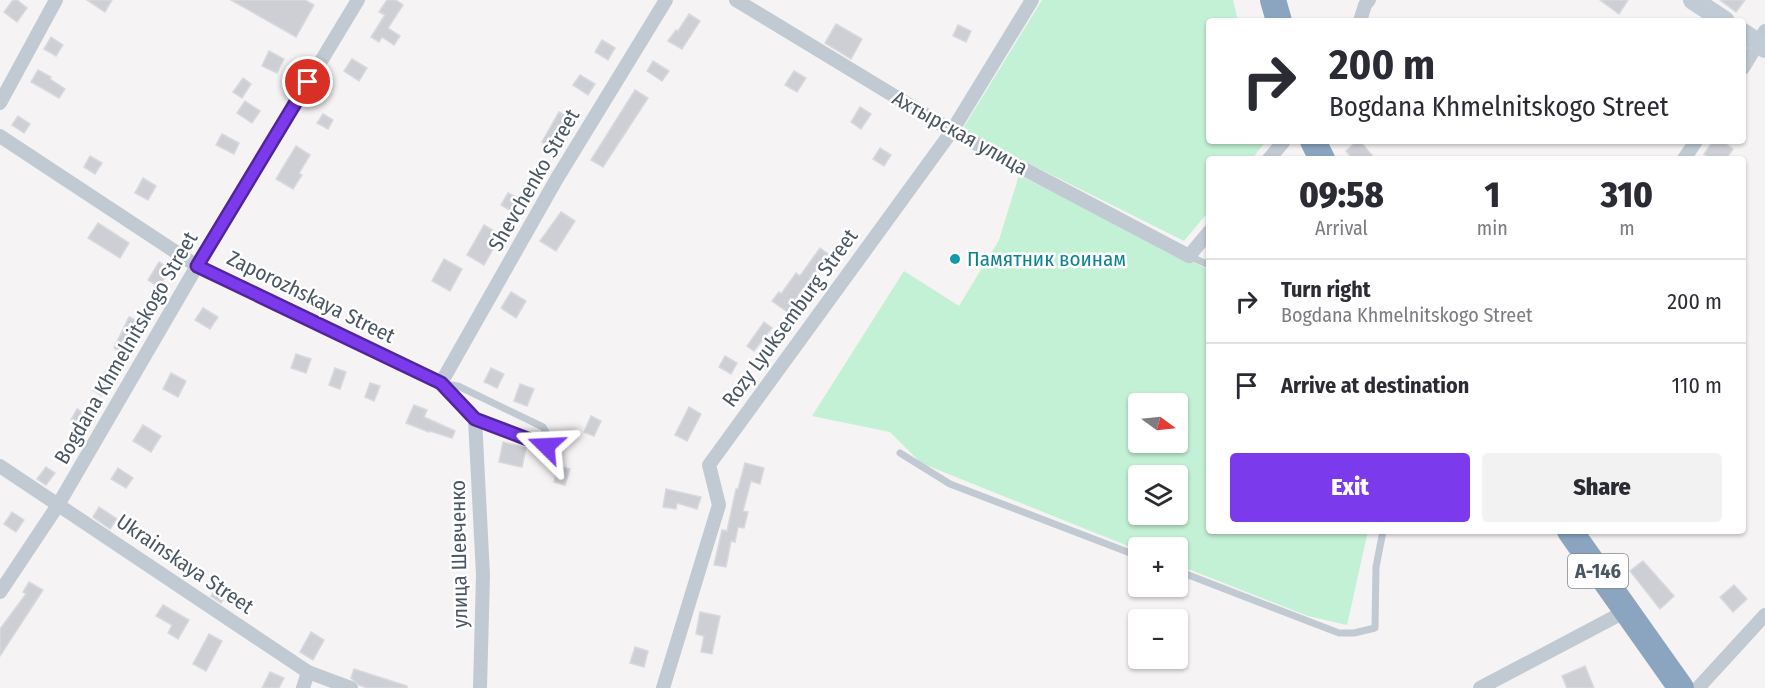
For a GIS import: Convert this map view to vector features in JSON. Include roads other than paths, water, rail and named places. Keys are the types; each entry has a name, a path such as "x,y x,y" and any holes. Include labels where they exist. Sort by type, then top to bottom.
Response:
{"highway":[{"path":"1273,0 1278,18"},
{"name":"А-146","path":"1572,534 1681,688"}],"street":[{"path":"0,104 56,0"},
{"name":"Bogdana Khmelnitskogo Street","path":"0,592 58,505 197,266 358,0"},
{"name":"Shevchenko Street","path":"441,383 556,180 666,0"},
{"name":"Ахтырская улица","path":"736,0 952,131 1189,256"},
{"name":"Rozy Lyuksemburg Street","path":"663,688 719,505 709,465 952,131 1032,0"},
{"path":"1361,18 1369,0"},
{"path":"1693,0 1720,18"},
{"path":"1746,62 1758,39"},
{"name":"Zaporozhskaya Street","path":"0,136 197,266 441,383 475,419 546,446"},
{"path":"1272,156 1282,144"},
{"path":"1189,256 1206,236"},
{"name":"улица Шевченко","path":"475,419 483,575 480,688"},
{"name":"Ukrainskaya Street","path":"0,466 308,672 351,688"},
{"path":"1480,688 1626,611"},
{"path":"1698,688 1765,615"},
{"path":"303,688 308,672"}],"lane":[{"path":"1189,256 1206,264"},
{"path":"441,383 458,386 543,427 549,437 546,446"},
{"path":"900,453 950,484 1128,552"},
{"path":"1188,575 1339,633 1354,633 1375,628 1376,567 1382,534"}],"place":[{"name":"Памятник воинам","path":"955,259"}]}
